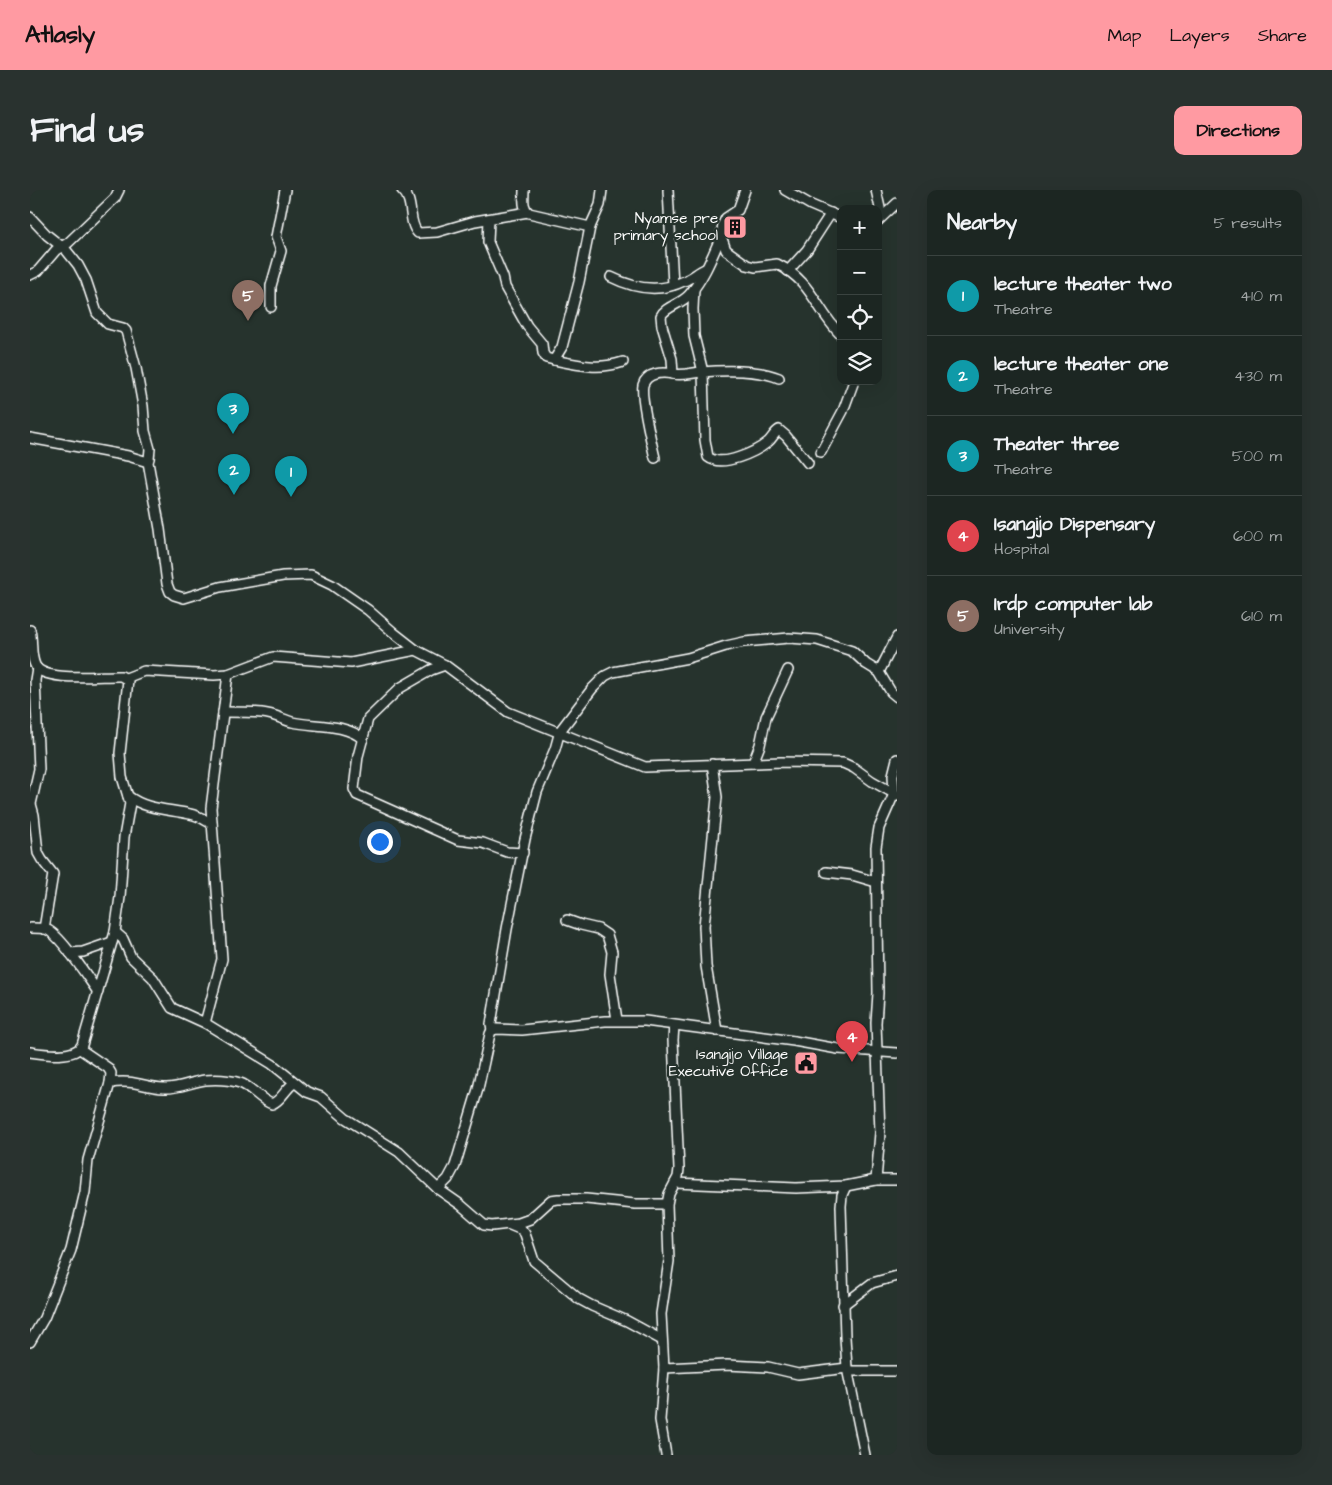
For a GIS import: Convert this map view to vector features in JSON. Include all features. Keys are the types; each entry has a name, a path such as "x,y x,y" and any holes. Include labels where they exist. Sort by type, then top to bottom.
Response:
{"street":[{"path":"30,275 38,271 48,257 68,243 115,198 119,190"},
{"path":"271,307 271,286 281,257 281,251 276,241 276,232 285,190"},
{"path":"402,190 408,196 414,229 418,233 437,232 475,221 528,212 590,227"},
{"path":"524,190 523,204 528,212"},
{"path":"554,360 562,346 579,282 590,227 600,205 602,190"},
{"path":"668,190 673,285"},
{"path":"673,374 672,359 662,326 661,316 666,310 684,301 708,268 722,236 724,220 738,210 745,190"},
{"path":"785,190 811,205 837,216"},
{"path":"876,190 879,205"},
{"path":"882,217 897,203"},
{"path":"788,271 807,250 831,213"},
{"path":"30,217 72,257 83,273 96,313 111,326 123,328 129,339 150,449 149,459 146,461"},
{"path":"489,219 488,242 503,277 505,287 527,326 542,344 543,353 546,358 583,366 609,367 623,362"},
{"path":"722,236 726,250 747,265 755,267 777,264 788,271 805,285 837,329"},
{"path":"611,276 650,289 660,289 683,282 708,268"},
{"path":"694,289 692,309 694,336 703,372 705,440 708,457 716,461 738,458 769,441 779,430 808,463"},
{"path":"655,458 645,405 644,384 647,378 663,372 682,375 703,372 760,372 779,378"},
{"path":"821,452 843,411 853,385"},
{"path":"30,438 146,461 149,464 167,584 174,596 189,597 205,590 220,587 283,576 311,575 332,586 368,610 392,632 416,650 445,665 508,712 645,767 753,762 843,763 896,795"},
{"path":"30,630 31,652 34,663 42,672 57,676 121,676 126,678 129,683 123,717 120,753 122,777 128,796 129,810 124,837 120,897 115,932 80,1049"},
{"path":"879,672 897,637"},
{"path":"438,1189 448,1179 455,1166 478,1089 488,1038 492,1030 491,1024 506,929 537,792 560,732 592,689 605,676 613,672 688,658 744,642 789,638 817,640 852,651 866,664 879,672 891,692 897,696"},
{"path":"126,678 144,671 228,674 274,657 351,663 416,650"},
{"path":"445,665 431,670 400,688 368,719 358,756 354,789 357,795 458,840 483,843 507,852 522,853"},
{"path":"37,668 35,680 39,769 31,800 38,853 53,874 44,928"},
{"path":"753,762 760,745 766,717 788,670"},
{"path":"205,1023 222,959 212,808 228,674"},
{"path":"223,712 263,713 292,722 327,726 349,732 363,739"},
{"path":"876,1180 880,1133 876,1023 878,992 876,836 888,805 896,795 893,775 897,759"},
{"path":"712,764 716,797 704,926 706,966 716,1031"},
{"path":"128,796 140,804 191,814 212,824"},
{"path":"826,872 852,875 876,882"},
{"path":"567,920 598,928 607,935 612,952 610,974 617,1020"},
{"path":"30,928 44,928 50,931 70,953 98,992"},
{"path":"115,932 123,939 131,957 153,978 172,1008 205,1023 272,1064 306,1092 320,1097 345,1118 399,1152 438,1189 461,1205 484,1225 510,1225 530,1219 551,1200 558,1199 666,1204"},
{"path":"70,953 83,952 112,942"},
{"path":"492,1030 546,1028 617,1020 645,1021 794,1041 838,1049 897,1053"},
{"path":"666,1455 660,1420 664,1368 661,1314 669,1262 666,1204 678,1177 679,1169 674,1026"},
{"path":"30,1052 51,1056 80,1049 108,1068 111,1073 110,1083 88,1160 85,1192 71,1250 44,1318 30,1342"},
{"path":"110,1083 131,1081 164,1088 192,1085 205,1080 230,1081 247,1086 272,1104 278,1101 294,1083"},
{"path":"675,1184 842,1189 876,1180 897,1180"},
{"path":"842,1189 844,1305 848,1369 865,1455"},
{"path":"510,1225 522,1230 525,1234 532,1259 579,1300 627,1321 662,1340"},
{"path":"844,1305 872,1283 897,1276"},
{"path":"664,1368 727,1365 752,1366 768,1367 798,1374 848,1369 897,1371"}],"place":[{"name":"Nyamse pre primary school","path":"735,227"},
{"name":"Irdp computer lab","path":"248,321"},
{"name":"Theater three","path":"233,434"},
{"name":"lecture theater one","path":"234,495"},
{"name":"lecture theater two","path":"291,497"},
{"name":"Isangijo Dispensary","path":"852,1062"},
{"name":"Isangijo Village Executive Office","path":"806,1063"}]}
